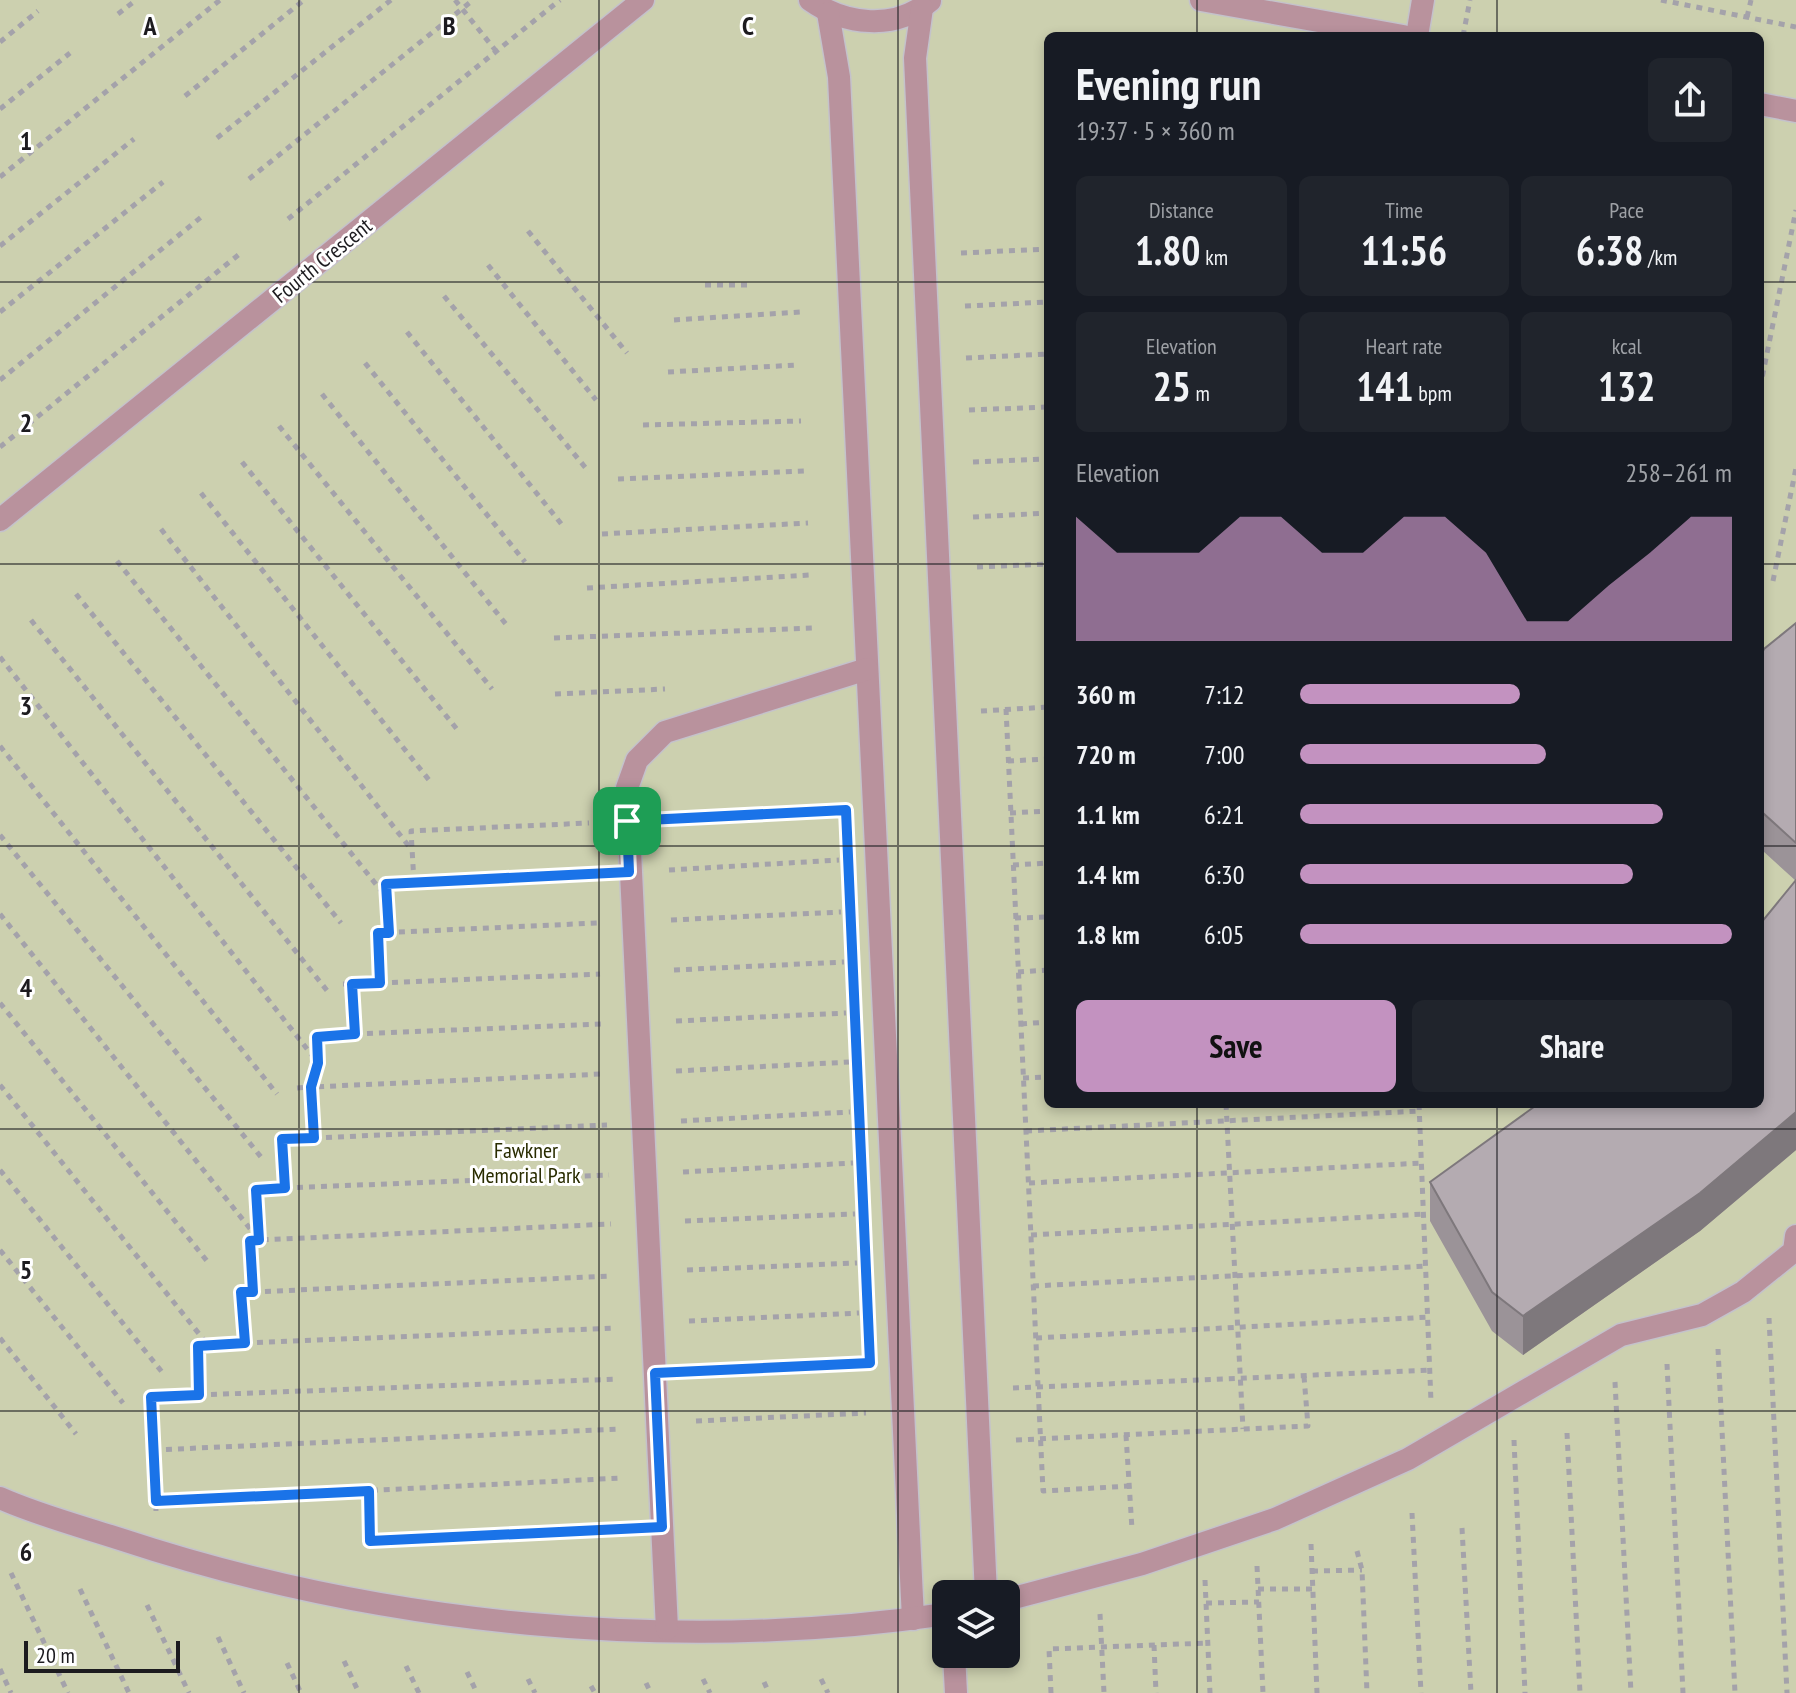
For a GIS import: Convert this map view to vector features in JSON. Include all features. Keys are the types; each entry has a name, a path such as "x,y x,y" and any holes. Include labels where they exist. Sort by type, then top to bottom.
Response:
{"lane":[{"name":"Fourth Crescent","path":"0,520 643,0"},
{"path":"1201,0 1381,32"},
{"path":"1418,32 1423,0"},
{"path":"819,7 859,22 892,20 926,4"},
{"path":"926,4 915,58 985,1580"},
{"path":"819,7 839,77 913,1619"},
{"path":"1764,105 1796,111"},
{"path":"667,1629 627,788 637,760 665,732 867,669"},
{"path":"1020,1596 1134,1566 1255,1526 1309,1503 1429,1446 1613,1340 1664,1323 1702,1315 1743,1292 1795,1247"},
{"path":"0,1498 158,1552 342,1597 545,1624 667,1629 819,1626 932,1616"},
{"path":"955,1668 956,1693"}],"path":[{"path":"118,14 136,0"},
{"path":"0,177 220,0"},
{"path":"185,96 304,0"},
{"path":"217,138 391,0"},
{"path":"455,0 496,51"},
{"path":"249,179 473,0"},
{"path":"288,219 560,0"},
{"path":"1464,32 1470,0"},
{"path":"1661,0 1796,27"},
{"path":"1747,17 1751,0"},
{"path":"0,42 38,11"},
{"path":"0,109 70,53"},
{"path":"0,246 134,139"},
{"path":"0,312 163,182"},
{"path":"1764,368 1796,210"},
{"path":"0,380 205,214"},
{"path":"528,231 627,353"},
{"path":"924,255 1044,249"},
{"path":"0,447 242,252"},
{"path":"488,265 596,400"},
{"path":"705,285 750,285"},
{"path":"444,296 589,472"},
{"path":"927,307 1044,302"},
{"path":"674,320 800,312"},
{"path":"407,332 563,526"},
{"path":"929,360 1044,354"},
{"path":"365,363 525,562"},
{"path":"668,372 798,365"},
{"path":"322,394 509,628"},
{"path":"932,412 1044,407"},
{"path":"643,425 801,421"},
{"path":"279,426 492,689"},
{"path":"934,464 1044,459"},
{"path":"242,462 460,733"},
{"path":"1773,581 1796,468"},
{"path":"618,479 804,471"},
{"path":"201,493 429,780"},
{"path":"936,518 1044,513"},
{"path":"602,534 808,523"},
{"path":"161,529 413,852"},
{"path":"117,561 387,899"},
{"path":"938,569 1044,564"},
{"path":"587,588 810,575"},
{"path":"76,594 341,923"},
{"path":"31,620 329,993"},
{"path":"554,638 813,628"},
{"path":"0,657 318,1063"},
{"path":"946,713 1044,707"},
{"path":"1006,709 1043,1491 1130,1486"},
{"path":"0,746 277,1094"},
{"path":"1008,761 1044,759"},
{"path":"414,882 411,831 846,810"},
{"path":"1010,813 1044,811"},
{"path":"0,835 261,1157"},
{"path":"389,933 386,884 848,860"},
{"path":"1013,865 1044,863"},
{"path":"343,984 380,983 378,933 851,911"},
{"path":"0,914 259,1240"},
{"path":"1015,918 1044,917"},
{"path":"1018,972 1044,970"},
{"path":"352,984 355,1034"},
{"path":"0,1003 207,1261"},
{"path":"314,1138 311,1087 318,1063 317,1037 855,1013"},
{"path":"1021,1024 1044,1022"},
{"path":"297,1088 857,1061"},
{"path":"1023,1078 1044,1077"},
{"path":"0,1085 209,1345"},
{"path":"1226,1108 1243,1429"},
{"path":"1026,1131 1405,1108"},
{"path":"1420,1108 1432,1370 1429,1446"},
{"path":"285,1188 282,1139 859,1112"},
{"path":"259,1240 256,1190 862,1163"},
{"path":"1029,1183 1423,1163"},
{"path":"0,1170 162,1372"},
{"path":"253,1292 250,1241 864,1213"},
{"path":"1031,1235 1425,1214"},
{"path":"0,1250 123,1403"},
{"path":"245,1343 241,1292 866,1263"},
{"path":"1033,1286 1428,1266"},
{"path":"1769,1312 1787,1693"},
{"path":"199,1395 198,1346 868,1313"},
{"path":"1036,1338 1430,1317"},
{"path":"1664,1323 1683,1693"},
{"path":"0,1338 76,1434"},
{"path":"1613,1340 1631,1693"},
{"path":"1718,1348 1735,1693"},
{"path":"870,1351 871,1376"},
{"path":"158,1552 151,1397 870,1363"},
{"path":"977,1390 1432,1370"},
{"path":"979,1441 1308,1426 1304,1376"},
{"path":"1512,1399 1525,1693"},
{"path":"154,1450 873,1413"},
{"path":"1567,1433 1580,1693"},
{"path":"1126,1435 1134,1566"},
{"path":"156,1501 660,1476"},
{"path":"369,1491 370,1541 662,1527"},
{"path":"1309,1503 1317,1693"},
{"path":"1412,1513 1421,1693"},
{"path":"1255,1526 1263,1693"},
{"path":"1462,1528 1471,1693"},
{"path":"1203,1543 1210,1693"},
{"path":"1357,1551 1362,1570 1367,1693"},
{"path":"1312,1571 1362,1570"},
{"path":"11,1573 68,1693"},
{"path":"80,1589 129,1693"},
{"path":"1258,1589 1312,1589"},
{"path":"1206,1603 1259,1602"},
{"path":"147,1605 189,1693"},
{"path":"1100,1610 1104,1693"},
{"path":"218,1637 244,1693"},
{"path":"1051,1693 1049,1649 1208,1643"},
{"path":"1154,1645 1156,1693"},
{"path":"344,1661 359,1693"},
{"path":"287,1663 301,1693"},
{"path":"406,1666 419,1693"},
{"path":"0,1669 11,1693"},
{"path":"467,1672 477,1693"},
{"path":"528,1679 535,1693"},
{"path":"703,1679 710,1693"},
{"path":"821,1679 828,1693"},
{"path":"764,1682 769,1693"},
{"path":"646,1683 651,1693"},
{"path":"591,1686 595,1693"}],"green space":[{"name":"Fawkner Memorial Park","path":"0,0 1796,0 1796,1693 0,1693"}],"building":[{"path":"1796,623 1796,843 1764,814 1764,649"},
{"path":"1796,880 1796,1112 1700,1193 1523,1316 1492,1292 1430,1182 1532,1108 1764,1108 1764,919"}],"route":[{"path":"846,810 870,1363 655,1373 662,1527 370,1541 369,1491 156,1501 151,1397 199,1395 198,1346 245,1343 241,1292 253,1292 250,1241 259,1240 256,1190 285,1188 282,1139 314,1138 311,1087 318,1063 317,1037 355,1034 352,984 380,983 378,933 389,933 386,884 629,872 627,821 846,810"}]}
